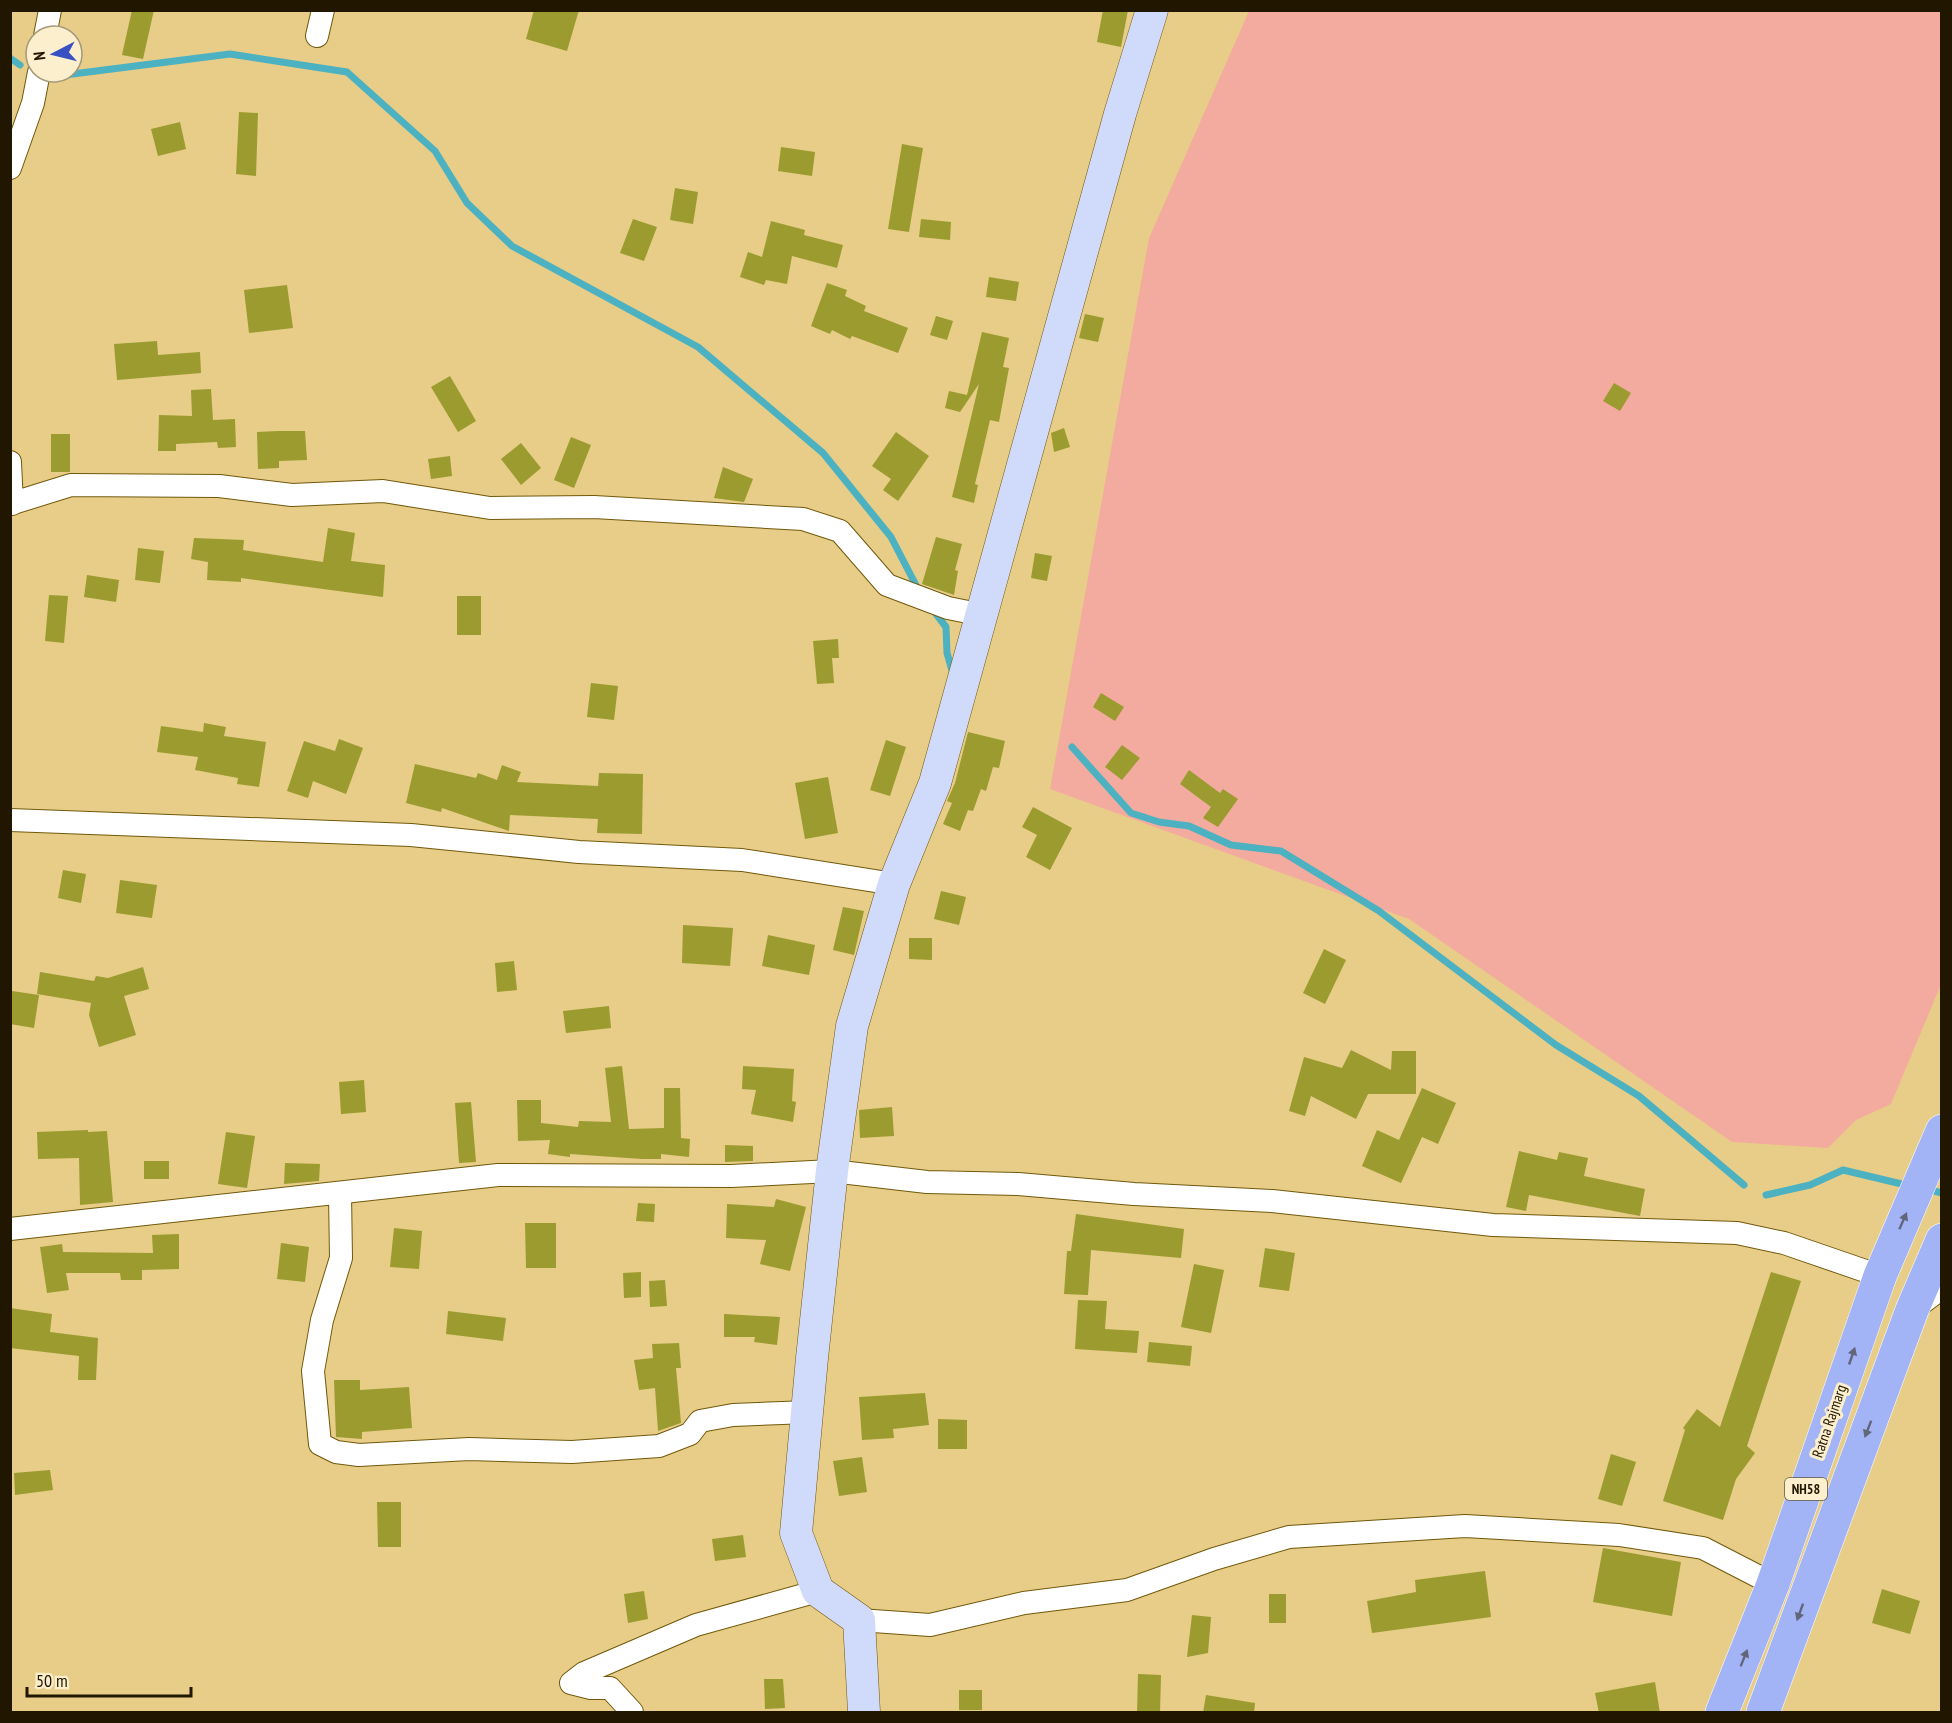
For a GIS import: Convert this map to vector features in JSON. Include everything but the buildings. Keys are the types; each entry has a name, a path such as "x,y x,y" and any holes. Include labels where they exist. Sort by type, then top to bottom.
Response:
{"main road":[{"path":"864,1713 859,1620 818,1591 796,1533 832,1171 852,1026 894,884 935,783 1120,114 1152,10"},
{"name":"Ratna Rajmarg","path":"1722,1713 1773,1584 1882,1270 1941,1131"},
{"name":"NH58","path":"1763,1713 1912,1310 1934,1283 1941,1240"}],"street":[{"path":"317,36 323,10"},
{"path":"10,168 33,104 37,84"},
{"path":"10,462 11,504 71,486 219,486 292,495 383,491 490,508 594,507 803,519 840,531 887,585 948,608 983,615"},
{"path":"10,820 411,835 579,852 742,860 894,884"},
{"path":"10,1230 498,1175 731,1176 832,1171 927,1182 1018,1184 1134,1194 1272,1201 1493,1225 1737,1233 1784,1243 1882,1270"},
{"path":"340,1194 341,1258 322,1320 313,1371 320,1444 336,1452 359,1455 469,1449 572,1452 659,1446 690,1434 700,1421 733,1415 809,1412"},
{"path":"859,1620 930,1625 1024,1603 1127,1590 1214,1559 1290,1537 1465,1526 1619,1535 1703,1548 1773,1584"},
{"path":"632,1713 610,1688 591,1688 571,1683 584,1673 696,1625 818,1591"}],"shaded area":[{"path":"1249,11 1941,11 1942,982 1891,1104 1856,1120 1828,1148 1732,1142 1409,919 1050,789 1149,238"}],"waterway":[{"path":"84,73 230,54 347,72 435,151 467,203 512,246 698,347 823,453 891,537 919,591"},
{"path":"10,58 20,65"},
{"path":"933,610 946,627 947,653 953,674"},
{"path":"1072,747 1131,813 1159,822 1189,826 1231,845 1281,851 1379,911 1556,1045 1639,1096 1744,1185"},
{"path":"1766,1195 1810,1185 1843,1170 1910,1186"},
{"path":"1926,1189 1942,1193"}]}
